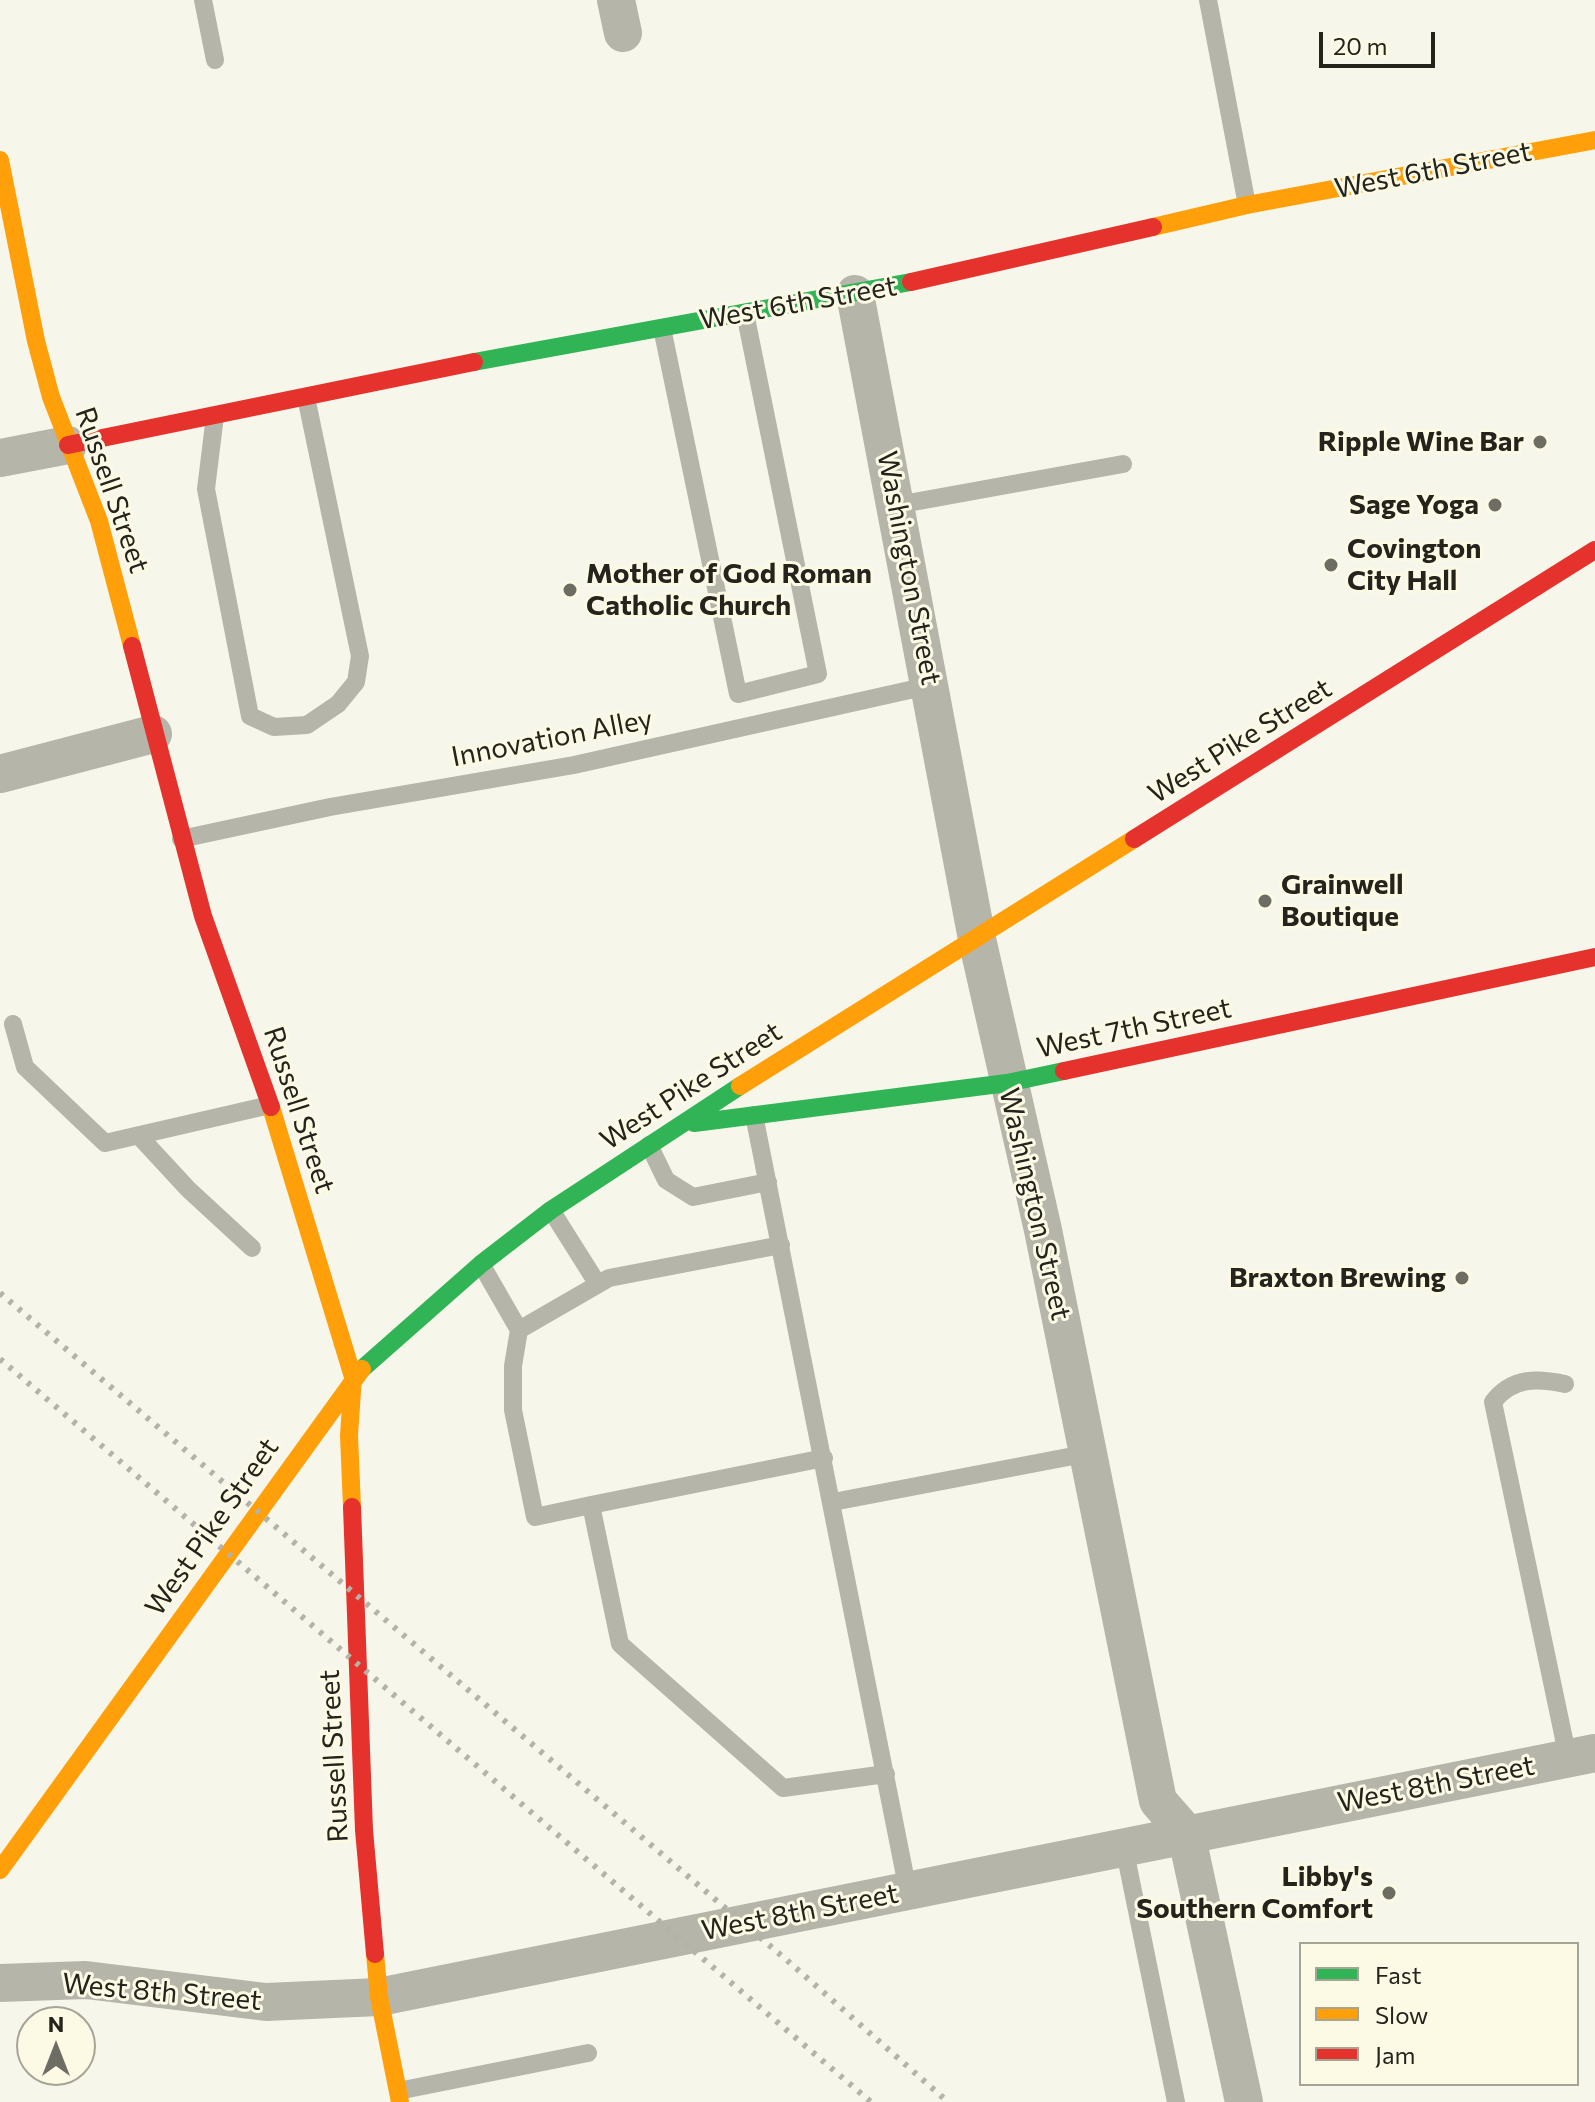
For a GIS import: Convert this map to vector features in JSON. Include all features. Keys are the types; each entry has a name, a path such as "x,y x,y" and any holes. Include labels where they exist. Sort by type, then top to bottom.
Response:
{"street":[{"name":"West 6th Street","path":"0,458 511,354 855,294 1247,205 1595,140"},
{"name":"Russell Street","path":"0,160 36,341 68,445 99,521 203,916 270,1105 353,1377 349,1435 364,1830 379,1997 399,2097"},
{"name":"Washington Street","path":"855,294 932,685 977,939 1089,1453 1158,1801 1186,1833 1244,2102"},
{"name":"West Pike Street","path":"0,1870 353,1377 481,1264 551,1210 679,1124 1595,550"},
{"path":"0,774 153,734"},
{"name":"West 7th Street","path":"679,1124 1007,1083 1595,957"},
{"name":"West 8th Street","path":"0,1983 86,1980 266,2002 379,1997 1581,1756"}],"lane":[{"path":"203,0 215,60"},
{"path":"1208,0 1247,205"},
{"path":"662,328 738,694 818,674 745,313"},
{"path":"215,416 206,489 250,716 274,727 307,725 338,704 356,682 360,656 306,397"},
{"path":"897,505 1123,464"},
{"name":"Innovation Alley","path":"181,839 330,807 574,765 932,685"},
{"path":"13,1024 25,1067 105,1143 270,1105"},
{"path":"754,1115 908,1891"},
{"path":"139,1136 188,1189 252,1248"},
{"path":"649,1145 666,1180 693,1197 768,1182"},
{"path":"551,1210 597,1283"},
{"path":"519,1330 597,1283 781,1245"},
{"path":"481,1264 519,1330 513,1366 513,1410 535,1517 824,1458"},
{"path":"1565,1384 1536,1378 1504,1388 1493,1402 1581,1756"},
{"path":"833,1502 1089,1453"},
{"path":"591,1505 620,1644 686,1705 783,1788 886,1774"},
{"path":"1124,1847 1176,2102"},
{"path":"399,2097 588,2053"}],"railway":[{"path":"0,1293 789,1962 948,2102"},
{"path":"0,1359 871,2102"}],"traffic: fast":[{"path":"474,362 911,282"},
{"path":"694,1123 1007,1083 1064,1071"},
{"path":"362,1369 481,1264 551,1210 740,1086"}],"traffic: slow":[{"path":"1153,227 1247,205 1595,140"},
{"path":"0,160 36,341 51,397 99,521 132,646"},
{"path":"740,1086 1134,839"},
{"path":"271,1107 353,1377 349,1435 352,1507"},
{"path":"0,1870 362,1369"},
{"path":"375,1954 379,1997 400,2102"}],"traffic: jam":[{"path":"911,282 1153,227"},
{"path":"68,445 474,362"},
{"path":"1134,839 1595,550"},
{"path":"132,646 203,916 271,1107"},
{"path":"1064,1071 1595,957"},
{"path":"352,1507 364,1830 375,1954"}],"place":[{"name":"Ripple Wine Bar","path":"1540,442"},
{"name":"Sage Yoga","path":"1495,505"},
{"name":"Covington City Hall","path":"1331,565"},
{"name":"Mother of God Roman Catholic Church","path":"570,590"},
{"name":"Grainwell Boutique","path":"1265,901"},
{"name":"Braxton Brewing","path":"1462,1278"},
{"name":"Libby's Southern Comfort","path":"1389,1893"}]}
